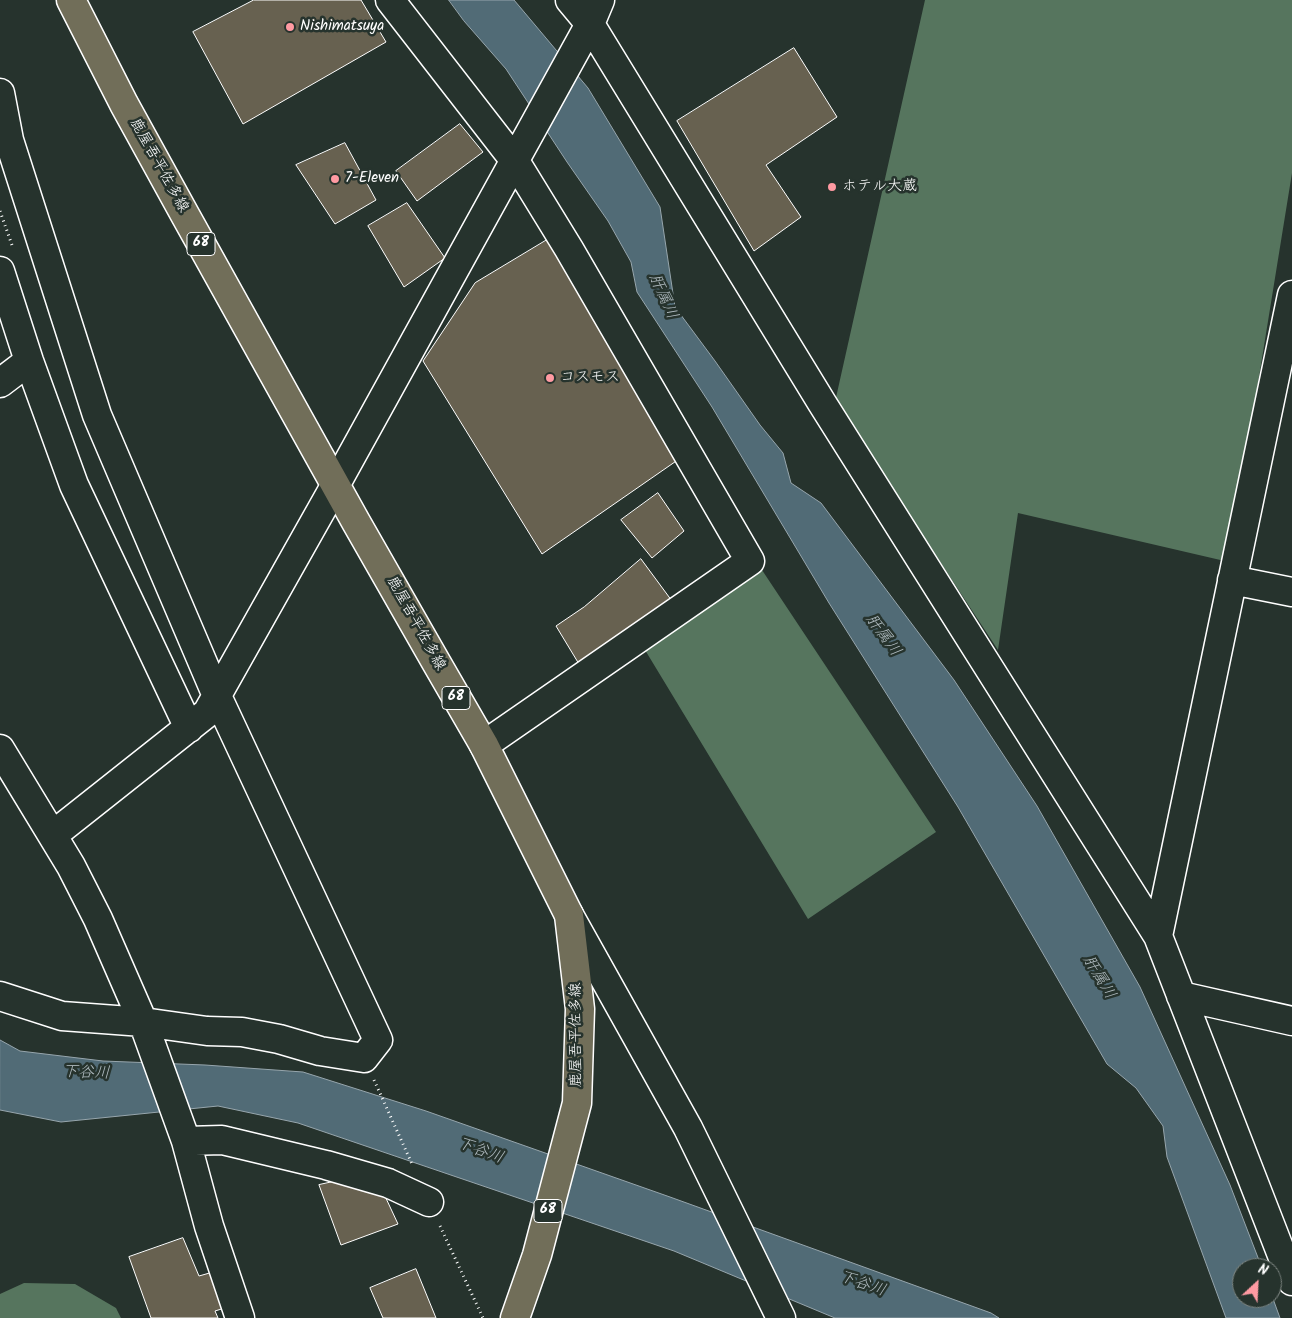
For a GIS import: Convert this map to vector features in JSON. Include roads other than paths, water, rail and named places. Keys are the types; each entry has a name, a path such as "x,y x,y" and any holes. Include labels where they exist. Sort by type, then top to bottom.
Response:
{"main road":[{"name":"鹿屋吾平佐多線","path":"72,0 128,112 484,745 569,915 580,1009 577,1103 537,1255 515,1318"}],"street":[{"path":"390,0 514,161 569,249 750,562 484,745"},
{"path":"570,0 584,34 817,394 1158,936 1290,1268"},
{"path":"53,835 207,713 336,484 584,34 600,0"},
{"path":"0,93 9,140 97,415 217,696 378,1040 364,1058 320,1051 279,1038 242,1032 207,1031 143,1022 62,1016 0,996"},
{"path":"0,271 29,361 74,485 189,728"},
{"path":"1158,936 1292,295"},
{"path":"0,383 29,361"},
{"path":"1232,580 1292,592"},
{"path":"0,749 71,866 98,920 143,1022 186,1142 209,1226 240,1318"},
{"path":"569,915 688,1128 781,1318"},
{"path":"1181,996 1292,1021"},
{"path":"186,1142 222,1140 318,1163 388,1183 429,1202"}],"water":[{"name":"肝属川","path":"449,0 514,0 588,88 660,207 675,307 760,425 783,453 791,483 821,503 954,680 1037,806 1140,987 1230,1185 1258,1258 1232,1258 1232,1308 1276,1308 1280,1318 1226,1318 1167,1157 1163,1126 1136,1088 1107,1064 958,807 829,603 712,407 637,292 631,262 608,221 506,69 464,21"},
{"name":"下谷川","path":"0,1040 20,1051 103,1061 205,1065 303,1072 426,1111 670,1197 991,1313 999,1318 835,1318 674,1251 298,1123 218,1106 61,1122 0,1110"}],"place":[{"name":"Nishimatsuya","path":"290,27"},
{"name":"7-Eleven","path":"335,179"},
{"name":"ホテル大蔵","path":"832,187"},
{"name":"コスモス","path":"550,378"}]}
